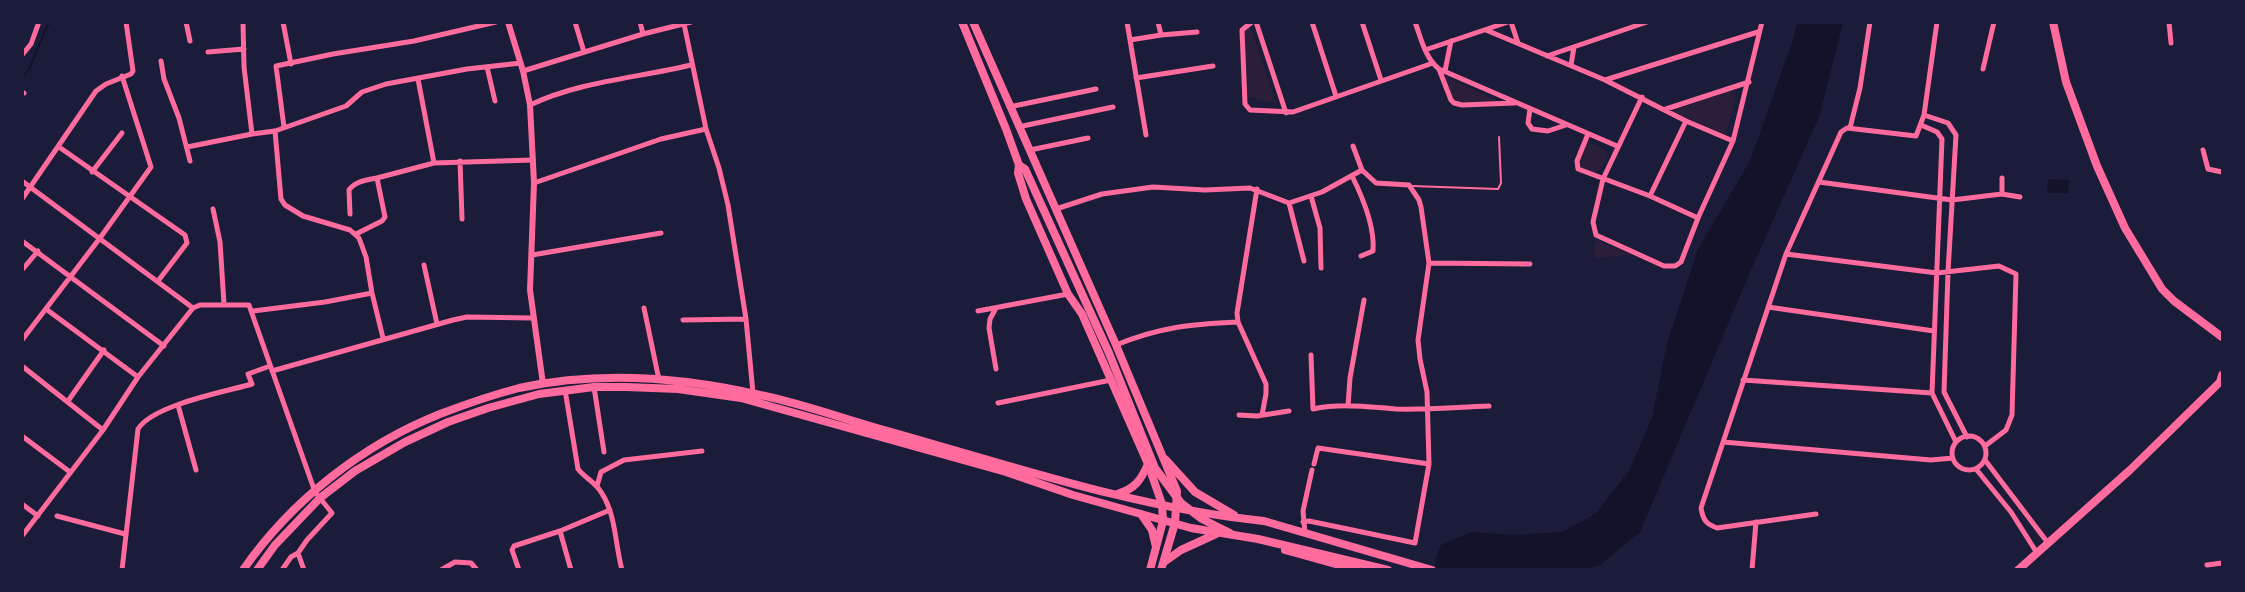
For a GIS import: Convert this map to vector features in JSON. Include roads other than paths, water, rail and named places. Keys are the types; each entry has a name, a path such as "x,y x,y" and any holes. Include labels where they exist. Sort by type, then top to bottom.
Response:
{"highway":[{"path":"1019,165 1025,169 1095,321 1127,396 1139,431 1155,468 1165,483 1181,502 1202,519 1224,531 1357,570"},
{"path":"257,570 274,545 340,471 375,447 416,424 494,395 543,384 596,379 659,380 753,393 1114,495 1264,521 1432,570"},
{"path":"243,570 270,534 318,495 382,454 427,431 488,408 565,390 594,387 678,389 741,398 1006,472 1073,495 1162,521 1216,534 1258,539 1388,570"},
{"path":"1164,457 1195,492 1240,518"},
{"path":"1114,495 1137,485 1147,460"},
{"path":"1141,514 1152,530 1156,547"},
{"path":"1162,566 1181,549 1216,534"}],"main road":[{"path":"962,22 1006,129 1019,165 1017,173 1026,199 1068,294 1082,314 1147,460 1162,504 1162,521 1150,570"},
{"path":"973,22 1116,345 1177,491 1175,523 1162,566"},
{"path":"2053,22 2066,82 2097,166 2125,228 2162,289 2220,336"},
{"path":"2018,570 2144,456 2220,382 2223,375"},
{"path":"1147,460 1152,462 1164,457"}],"street":[{"path":"22,55 31,44 39,22"},
{"path":"22,199 96,91 122,76 131,74 134,69 126,22"},
{"path":"186,22 190,41"},
{"path":"243,22 252,134"},
{"path":"283,22 291,64"},
{"path":"284,127 276,66 414,41 496,22"},
{"path":"508,22 521,63 530,105 534,183 530,290 543,384"},
{"path":"575,22 584,52"},
{"path":"640,22 643,34"},
{"path":"1127,22 1146,135"},
{"path":"1158,22 1161,35"},
{"path":"1286,113 1254,22 1242,30 1247,108 1250,110 1286,113 1432,63"},
{"path":"1312,22 1336,96"},
{"path":"1362,22 1381,80"},
{"path":"1415,22 1432,63 1442,70 1617,146"},
{"path":"1425,50 1510,22 1518,43"},
{"path":"1547,56 1647,22"},
{"path":"1642,97 1603,179 1593,222 1596,235 1664,266 1675,266 1681,262 1733,141 1762,22"},
{"path":"1850,128 1860,88 1869,22"},
{"path":"1816,514 1718,528 1703,519 1701,508 1786,255 1841,132 1850,128 1914,138 1916,136 1924,115 1937,22"},
{"path":"1983,69 1994,22"},
{"path":"2169,22 2171,43"},
{"path":"523,71 643,34 687,23 691,65 706,129 728,205 746,319 753,393"},
{"path":"1486,30 1605,80 1686,121 1733,141"},
{"path":"1130,40 1197,32"},
{"path":"1605,80 1758,32"},
{"path":"1451,41 1442,70 1454,103 1462,105 1515,103"},
{"path":"1570,65 1574,47"},
{"path":"208,52 244,49"},
{"path":"161,61 190,161"},
{"path":"187,147 275,131 346,106 362,92 386,84 521,63"},
{"path":"530,105 584,86 691,65"},
{"path":"1136,78 1213,66"},
{"path":"487,67 495,101"},
{"path":"1625,89 1626,74"},
{"path":"22,340 151,167 122,76"},
{"path":"418,80 434,163"},
{"path":"1666,110 1749,82"},
{"path":"1009,107 1096,89"},
{"path":"1018,127 1113,106"},
{"path":"1530,109 1528,123 1532,129 1548,131 1566,125"},
{"path":"1924,115 1948,123 1956,135 1944,392 1967,436 1980,440 1985,446 1987,453 1985,460 1976,469 1969,471 1962,469 1953,458 1952,452 1956,442 1967,436"},
{"path":"1650,196 1686,121"},
{"path":"1921,125 1937,132 1942,139 1932,393 1956,442"},
{"path":"534,183 654,142 706,129"},
{"path":"275,131 280,193 285,205 303,216 356,234 382,221 385,217 377,178"},
{"path":"92,172 122,133"},
{"path":"1588,134 1577,165 1584,172 1650,196 1698,218"},
{"path":"1030,150 1088,138"},
{"path":"1303,522 1415,543 1429,464 1427,392 1418,340 1429,263 1421,207 1409,186 1376,183 1362,170 1353,146"},
{"path":"59,147 185,235 187,243 158,280"},
{"path":"2203,150 2208,169 2223,172"},
{"path":"350,214 349,190 359,182 434,163 533,160"},
{"path":"460,161 462,219"},
{"path":"1056,209 1102,194 1133,189 1171,187 1205,190 1242,187 1257,189 1289,203 1311,196 1362,170"},
{"path":"1352,176 1367,211 1374,245 1373,251 1361,255"},
{"path":"2002,178 2002,194"},
{"path":"22,181 193,308"},
{"path":"1819,182 1952,200 2002,194 2020,197"},
{"path":"1257,189 1238,301 1238,322 1266,384 1262,415"},
{"path":"1311,196 1320,228 1321,268"},
{"path":"1289,203 1304,261"},
{"path":"213,209 220,242 225,304"},
{"path":"532,255 661,233"},
{"path":"356,234 366,257 383,338"},
{"path":"22,241 71,275 162,345"},
{"path":"22,270 38,251"},
{"path":"1786,255 1937,273 1994,266 2016,274 2012,415 2006,430 1985,446"},
{"path":"1429,263 1530,264"},
{"path":"424,265 436,324"},
{"path":"253,311 325,302 372,293"},
{"path":"978,311 1068,294"},
{"path":"1348,406 1350,378 1364,300"},
{"path":"22,536 103,429 138,377 193,308 200,305 249,305 318,495 332,513 298,553 291,557 282,570"},
{"path":"1768,307 1934,331"},
{"path":"644,308 659,380"},
{"path":"996,308 990,319 989,328 996,369"},
{"path":"46,309 138,377"},
{"path":"122,570 138,429 149,416 178,405 252,384 248,374 436,324 467,317 533,318"},
{"path":"683,320 746,319"},
{"path":"1116,345 1166,328 1238,322"},
{"path":"2220,336 2223,325"},
{"path":"68,401 104,350"},
{"path":"1311,355 1313,409 1326,406 1427,408 1489,406"},
{"path":"22,366 103,429"},
{"path":"1932,371 1944,371"},
{"path":"998,404 1111,380"},
{"path":"1743,380 1932,393"},
{"path":"594,387 604,452"},
{"path":"565,390 578,469 586,479 597,486 606,499 622,570"},
{"path":"178,405 196,470"},
{"path":"1239,415 1262,415 1289,411"},
{"path":"22,436 70,472"},
{"path":"1724,442 1930,460 1953,458"},
{"path":"1305,533 1303,511 1318,448 1429,464"},
{"path":"597,486 601,472 624,460 702,451"},
{"path":"1985,460 2048,543"},
{"path":"1976,469 2011,512 2037,553"},
{"path":"22,504 38,516"},
{"path":"519,570 513,548 610,510"},
{"path":"57,516 125,534"},
{"path":"1752,570 1756,522"},
{"path":"560,531 571,570"},
{"path":"298,553 304,570"},
{"path":"441,570 455,562 471,563 477,570"},
{"path":"2207,565 2223,563"}],"lane":[{"path":"1409,186 1497,189 1501,183 1499,137"}],"waterway":[{"path":"22,78 29,69 49,22"}]}
